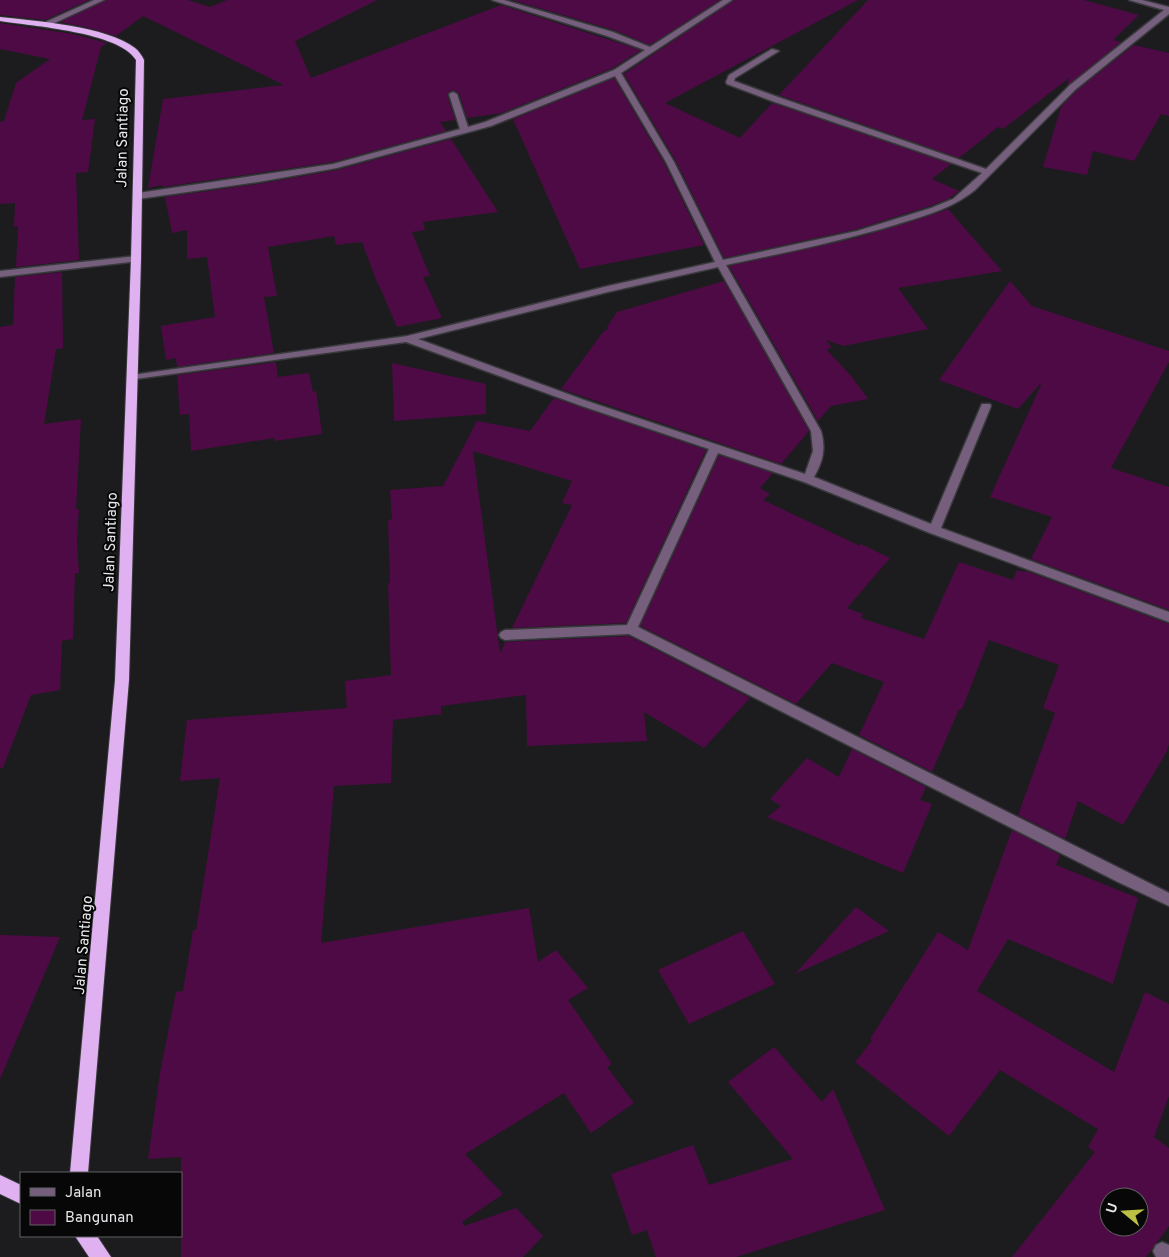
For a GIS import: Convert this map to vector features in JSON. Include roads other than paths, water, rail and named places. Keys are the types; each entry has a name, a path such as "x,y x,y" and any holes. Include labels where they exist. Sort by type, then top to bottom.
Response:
{"highway":[{"name":"Jalan Santiago","path":"0,19 44,25 116,41 133,49 140,60 138,196 122,680 80,1172"},
{"path":"0,1184 20,1194"},
{"path":"86,1237 102,1257"}],"street":[{"path":"44,25 100,0"},
{"path":"496,0 610,34 651,50"},
{"path":"138,196 334,166 488,124 617,72 728,0"},
{"path":"1133,0 1169,9"},
{"path":"132,378 407,339 599,291 720,263 810,245 902,221 956,201 972,188 1073,87 1169,9"},
{"path":"775,51 732,77 730,82 738,87 986,172"},
{"path":"617,72 670,162 720,263 816,431 820,447 818,459 808,479"},
{"path":"454,94 465,130"},
{"path":"0,274 136,259"},
{"path":"407,339 504,373 583,404 808,479 934,530 1169,617"},
{"path":"934,530 986,406"},
{"path":"631,629 715,448"},
{"path":"505,635 631,629 1169,900"}]}
